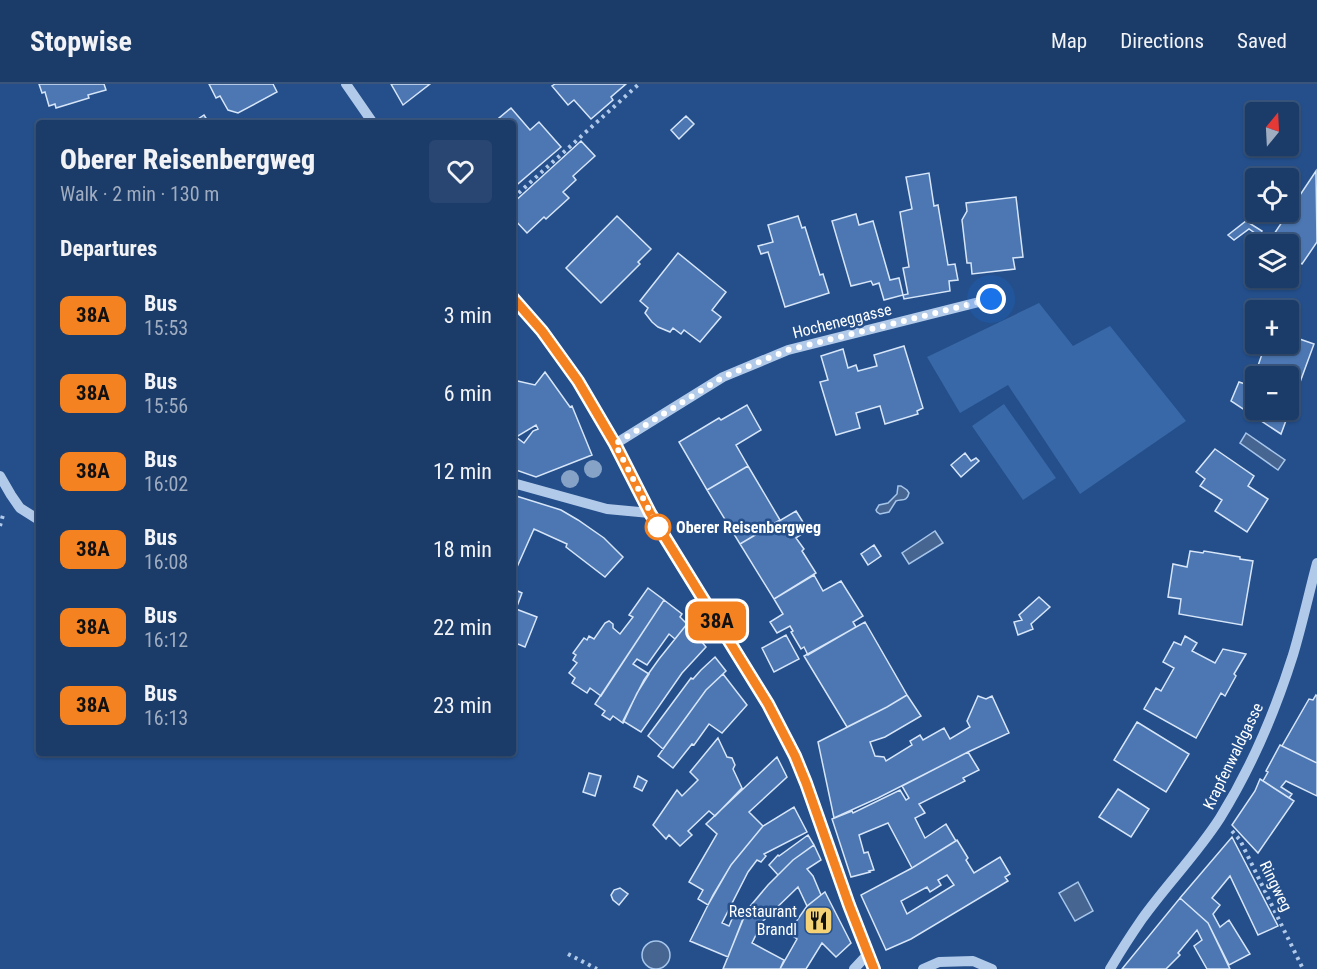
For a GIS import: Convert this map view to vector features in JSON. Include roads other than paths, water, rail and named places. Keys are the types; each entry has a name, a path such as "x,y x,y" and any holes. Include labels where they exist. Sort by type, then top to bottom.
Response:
{"street":[{"path":"346,84 371,120"},
{"name":"Hocheneggasse","path":"615,444 723,377 788,350 991,299"},
{"path":"516,301 561,356 578,381 615,444 650,513 756,684 795,756 874,969"},
{"path":"0,476 20,508 36,518"},
{"path":"516,484 607,509 650,513"},
{"name":"Krapfenwaldgasse","path":"1110,969 1143,918 1220,817 1247,768 1265,730 1294,653 1317,562"},
{"path":"854,969 868,953"},
{"path":"923,969 939,962 973,961 992,969"}],"place":[{"name":"Oberer Reisenbergweg","path":"658,527"},
{"name":"Restaurant Brandl","path":"818,920"}]}
